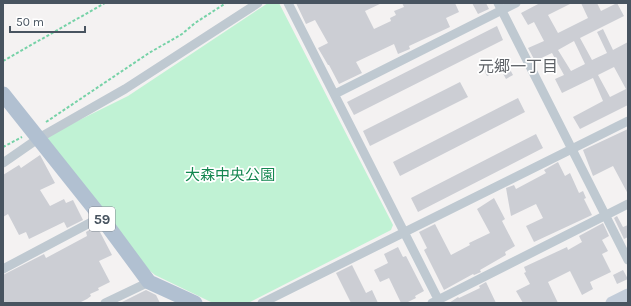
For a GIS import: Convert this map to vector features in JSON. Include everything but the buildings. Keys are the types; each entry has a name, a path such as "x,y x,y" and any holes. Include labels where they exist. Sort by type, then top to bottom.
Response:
{"main road":[{"name":"59","path":"3,94 101,217 149,282 196,303"}],"street":[{"path":"3,163 35,135 125,89 258,3"},
{"path":"288,3 335,94 437,302 628,204"},
{"path":"335,94 500,7 516,3"},
{"path":"500,7 604,216 628,260"},
{"path":"262,303 628,121"},
{"path":"3,269 101,217"},
{"path":"105,303 149,282"},
{"path":"612,303 628,295"}],"path":[{"path":"3,61 105,3"},
{"path":"3,147 35,135 149,53 182,34 195,23 226,3"}],"green space":[{"name":"大森中央公園","path":"268,3 279,3 393,225 391,230 248,303 213,303 155,275 149,270 47,139 49,135 128,96"}],"district":[{"name":"元郷一丁目","path":"518,66"}]}
